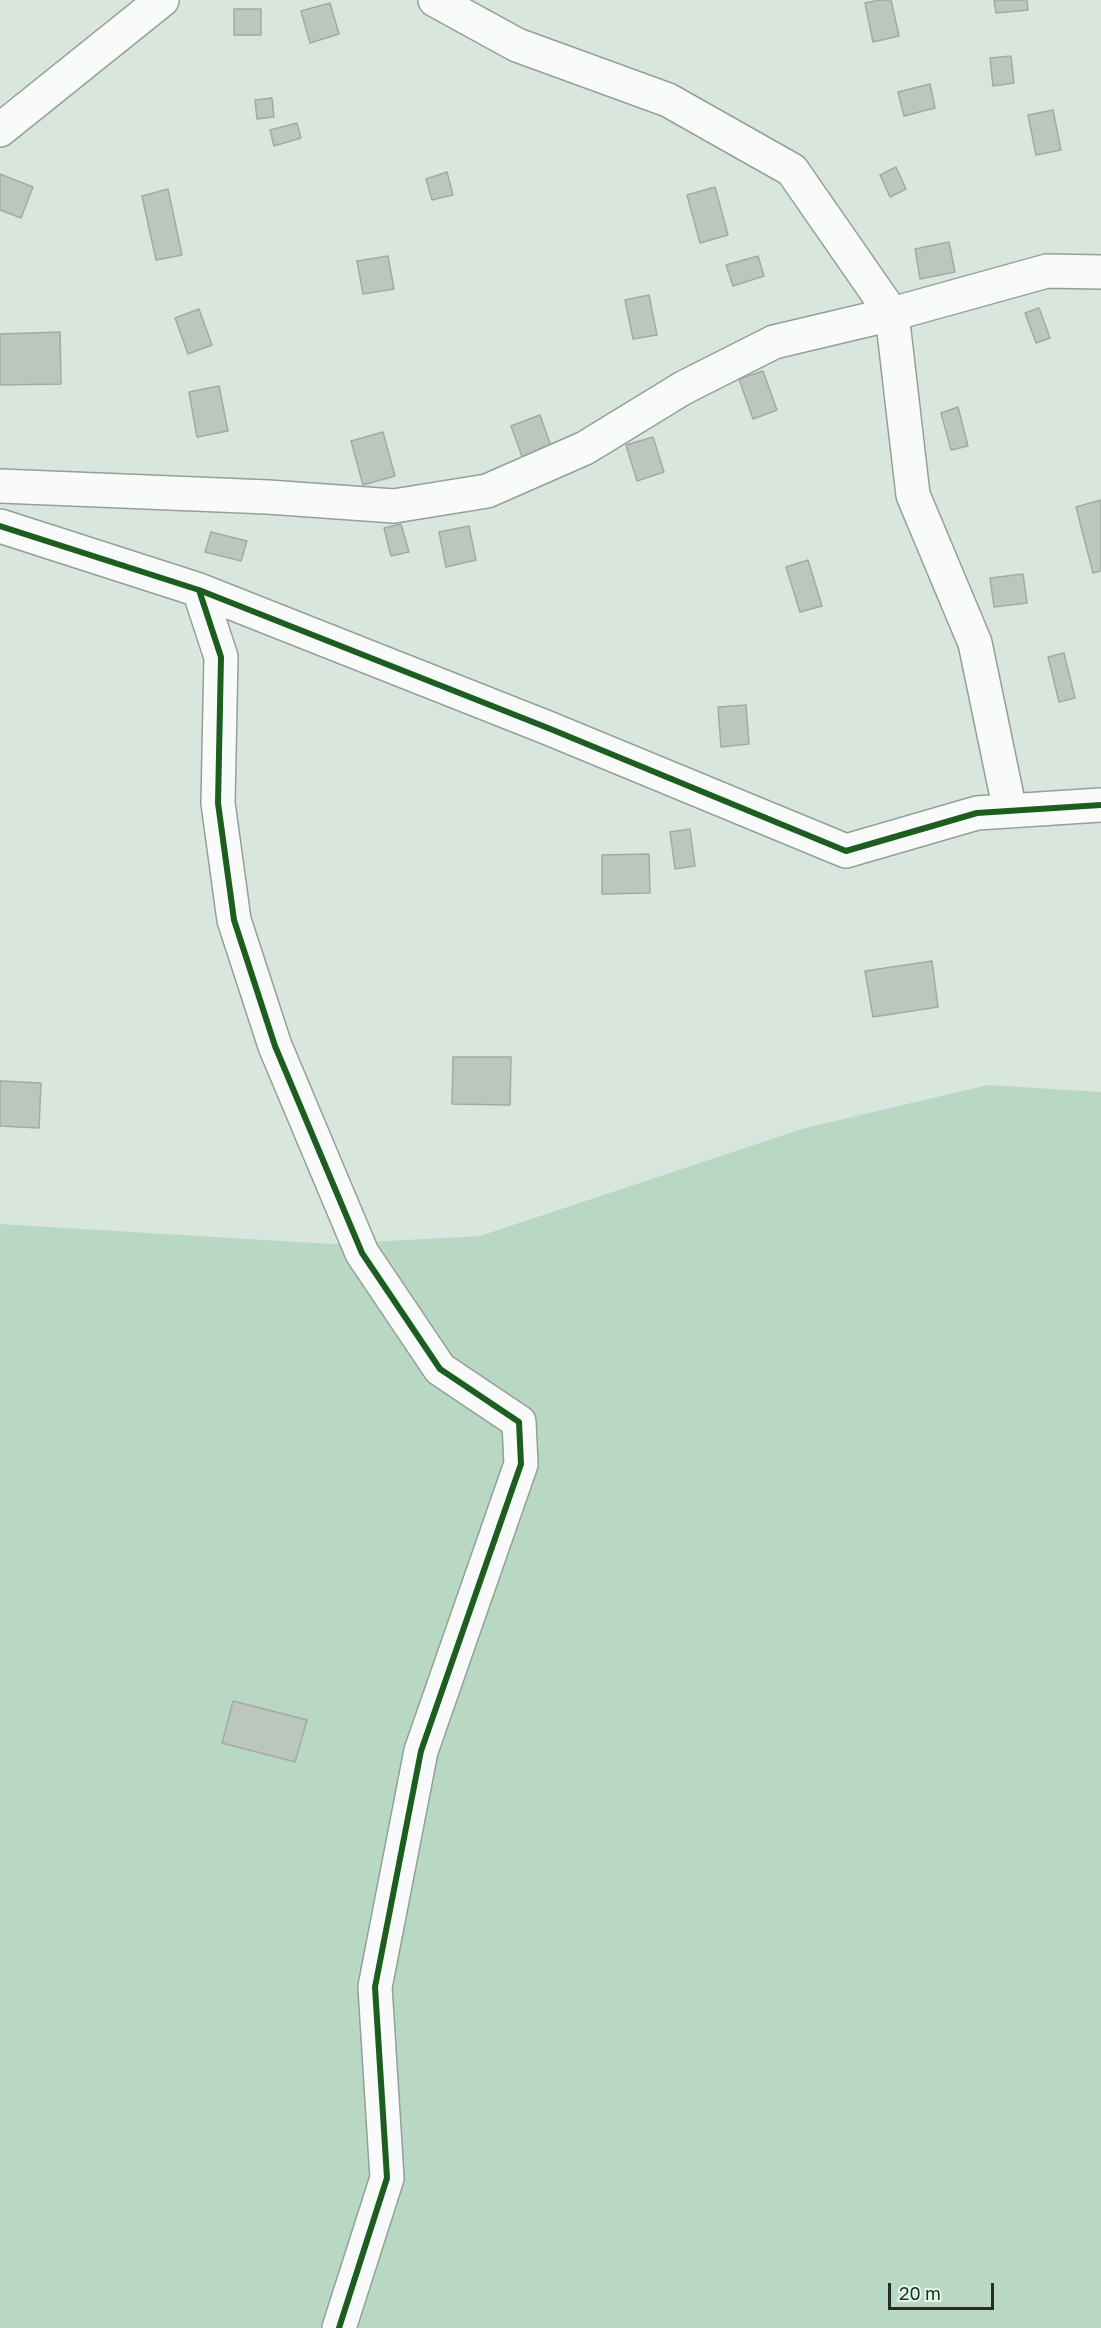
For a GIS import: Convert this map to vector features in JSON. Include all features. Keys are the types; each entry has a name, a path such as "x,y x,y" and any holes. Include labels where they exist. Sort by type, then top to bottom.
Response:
{"street":[{"path":"0,130 162,0"},
{"path":"435,0 517,45 668,100 792,170 892,314 913,495 975,643 1010,811"},
{"path":"0,486 268,497 394,506 488,491 585,448 682,388 774,342 892,314 1047,271 1101,272"},
{"path":"0,526 199,590 548,728 846,851 977,813 1101,805"},
{"path":"199,590 221,657 218,803 234,920 275,1046 362,1253 440,1369 519,1422 521,1464 421,1751 375,1987 387,2178 339,2328"}],"green space":[{"path":"988,1085 1101,1092 1101,2328 0,2328 0,1224 331,1244 480,1236 805,1128"}],"building":[{"path":"891,0 899,36 873,42 865,3"},
{"path":"994,0 1027,0 1028,10 996,13"},
{"path":"330,3 339,34 310,43 301,11"},
{"path":"234,9 261,9 261,35 234,35"},
{"path":"1011,56 1014,83 993,86 990,58"},
{"path":"930,84 935,108 904,116 898,92"},
{"path":"272,98 274,117 257,119 255,100"},
{"path":"1053,110 1061,150 1036,155 1028,115"},
{"path":"297,123 301,138 274,146 270,130"},
{"path":"896,167 906,189 890,197 880,175"},
{"path":"447,172 453,195 432,200 426,179"},
{"path":"0,174 33,187 21,218 0,210"},
{"path":"715,187 728,235 700,243 687,195"},
{"path":"168,189 182,255 156,260 142,196"},
{"path":"949,242 955,272 920,279 915,249"},
{"path":"388,256 394,289 363,294 357,261"},
{"path":"758,256 764,276 733,286 726,265"},
{"path":"649,295 657,335 633,339 625,300"},
{"path":"1039,308 1050,338 1036,343 1025,313"},
{"path":"199,309 212,345 188,354 175,318"},
{"path":"60,332 61,384 0,385 0,334"},
{"path":"763,371 777,410 753,419 739,379"},
{"path":"219,386 228,431 197,437 189,392"},
{"path":"958,407 968,446 951,450 941,413"},
{"path":"540,415 552,449 523,459 511,426"},
{"path":"383,432 395,476 363,485 351,441"},
{"path":"653,437 664,472 637,481 626,445"},
{"path":"1101,500 1101,571 1093,573 1076,507"},
{"path":"401,524 409,552 391,556 384,528"},
{"path":"469,526 476,560 446,567 439,532"},
{"path":"211,532 247,541 241,561 205,552"},
{"path":"808,560 822,606 800,612 786,567"},
{"path":"1023,574 1027,603 994,607 990,578"},
{"path":"1064,653 1075,698 1059,702 1048,657"},
{"path":"746,705 749,744 721,747 718,707"},
{"path":"690,829 695,866 675,869 670,832"},
{"path":"649,854 650,893 602,894 602,855"},
{"path":"932,961 938,1007 873,1017 865,971"},
{"path":"453,1057 511,1057 510,1105 452,1104"},
{"path":"0,1081 41,1083 39,1128 0,1126"},
{"path":"233,1701 307,1720 295,1762 222,1743"}],"cycle path":[{"path":"0,526 199,590 548,728 846,851 977,813 1101,805"},
{"path":"199,590 221,657 218,803 234,920 275,1046 362,1253 440,1369 519,1422 521,1464 421,1751 375,1987 387,2178 339,2328"}]}
